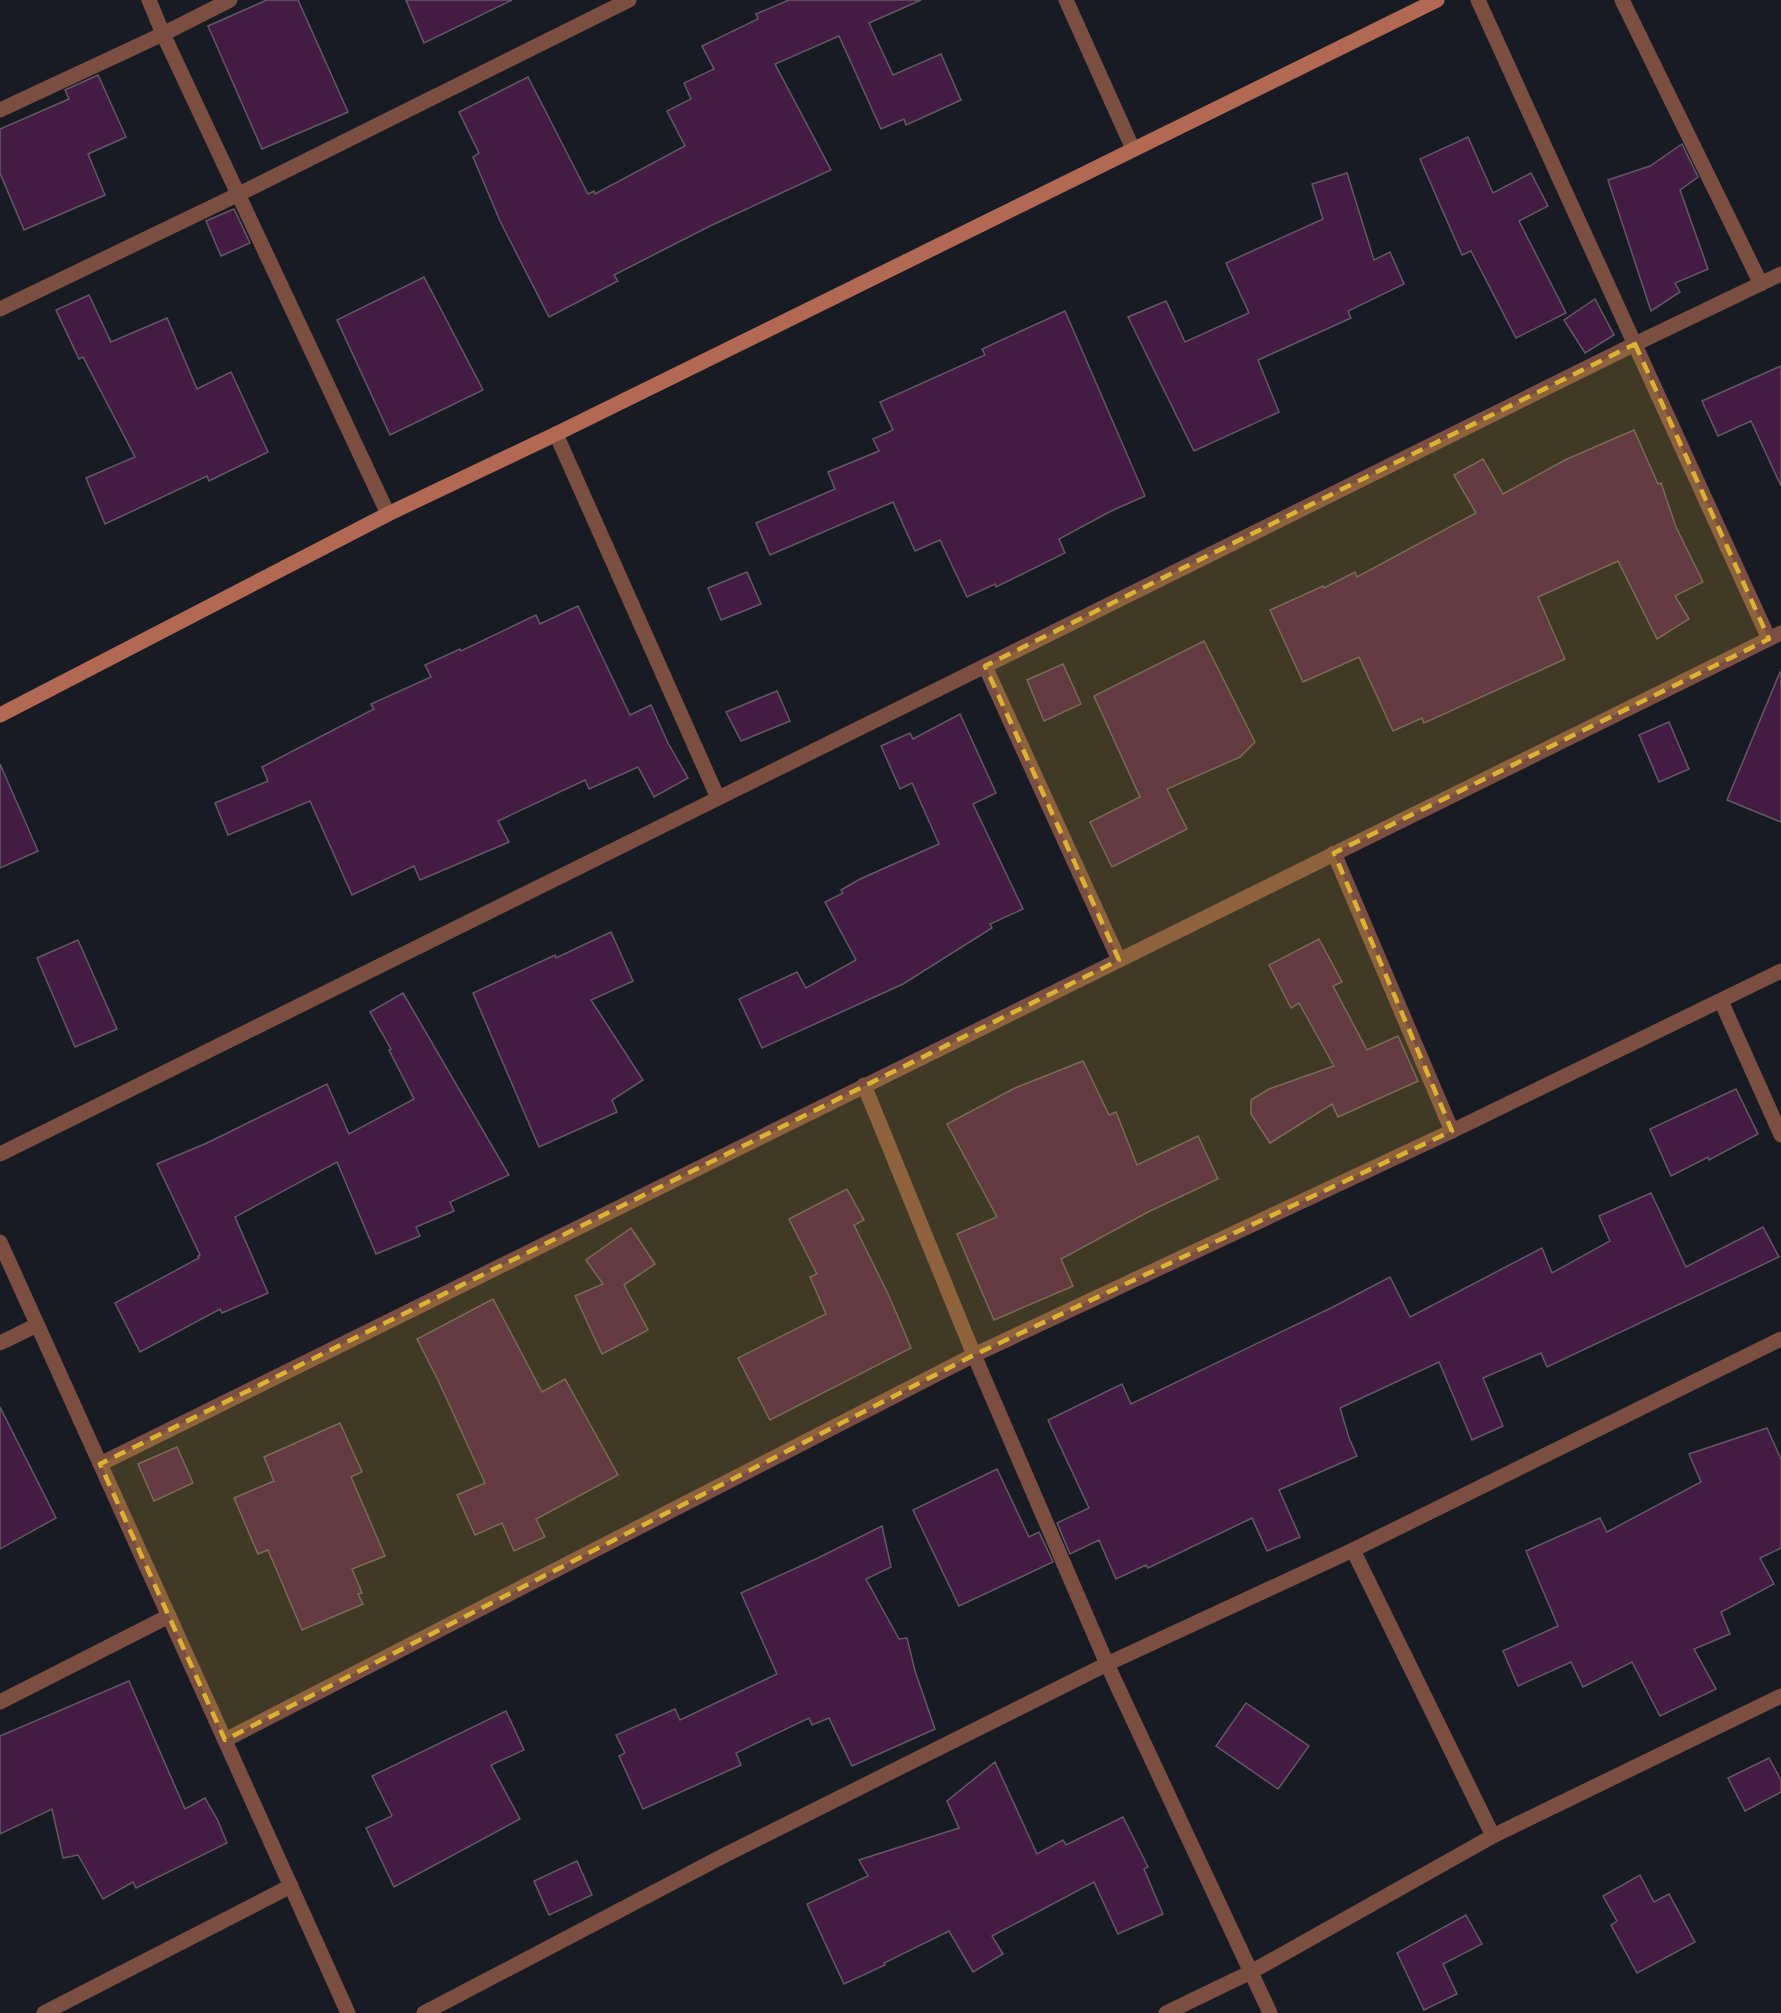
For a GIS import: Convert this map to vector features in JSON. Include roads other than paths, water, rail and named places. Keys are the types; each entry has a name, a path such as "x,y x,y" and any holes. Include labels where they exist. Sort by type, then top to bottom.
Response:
{"street":[{"path":"149,0 388,514"},
{"path":"0,110 230,0"},
{"path":"0,309 239,194 629,0"},
{"path":"1066,0 1133,149"},
{"path":"0,715 388,514 556,434 1437,0"},
{"path":"100,1464 1775,636 1635,344 1478,0"},
{"path":"1622,0 1761,284"},
{"path":"0,1154 1635,344 1781,274"},
{"path":"556,434 718,798"},
{"path":"984,666 1119,960"},
{"path":"1334,853 1452,1131"},
{"path":"225,1740 974,1355 1452,1131 1781,971"},
{"path":"1720,1001 1781,1135"},
{"path":"864,1086 974,1355 1107,1664 1270,2013"},
{"path":"0,1242 348,2013"},
{"path":"0,1343 37,1324"},
{"path":"424,2013 725,1855 1107,1664 1353,1550 1781,1340"},
{"path":"1353,1550 1493,1836"},
{"path":"0,1702 169,1616"},
{"path":"1166,2013 1251,1972 1493,1836 1781,1696"},
{"path":"44,2013 291,1886"}]}
